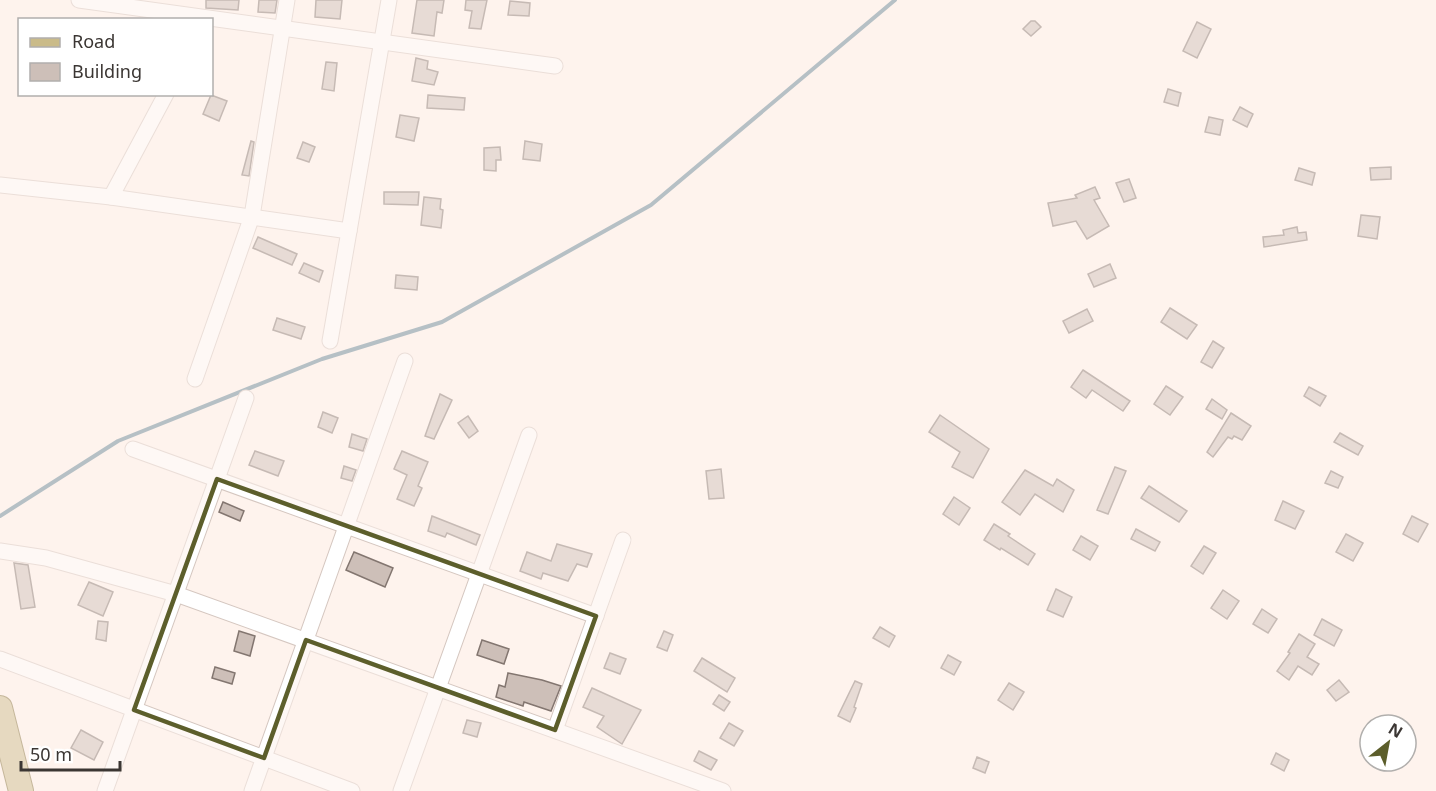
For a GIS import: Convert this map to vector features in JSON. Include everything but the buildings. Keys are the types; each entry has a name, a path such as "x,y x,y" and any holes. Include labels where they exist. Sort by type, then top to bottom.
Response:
{"main road":[{"path":"0,708 21,791"}],"street":[{"path":"80,0 189,12 284,28 555,66"},
{"path":"195,379 252,216 287,0"},
{"path":"330,341 389,0"},
{"path":"111,196 165,96"},
{"path":"0,185 111,196 349,231"},
{"path":"252,791 405,361"},
{"path":"105,791 246,398"},
{"path":"401,791 529,435"},
{"path":"133,449 596,616"},
{"path":"555,730 623,540"},
{"path":"0,551 46,558 176,594 723,791"},
{"path":"0,659 352,791"}],"highlighted area":[{"path":"217,479 596,616 555,730 306,640 264,758 134,710"}],"waterway":[{"path":"0,516 118,441 322,359 442,322 651,205 895,0"}]}
